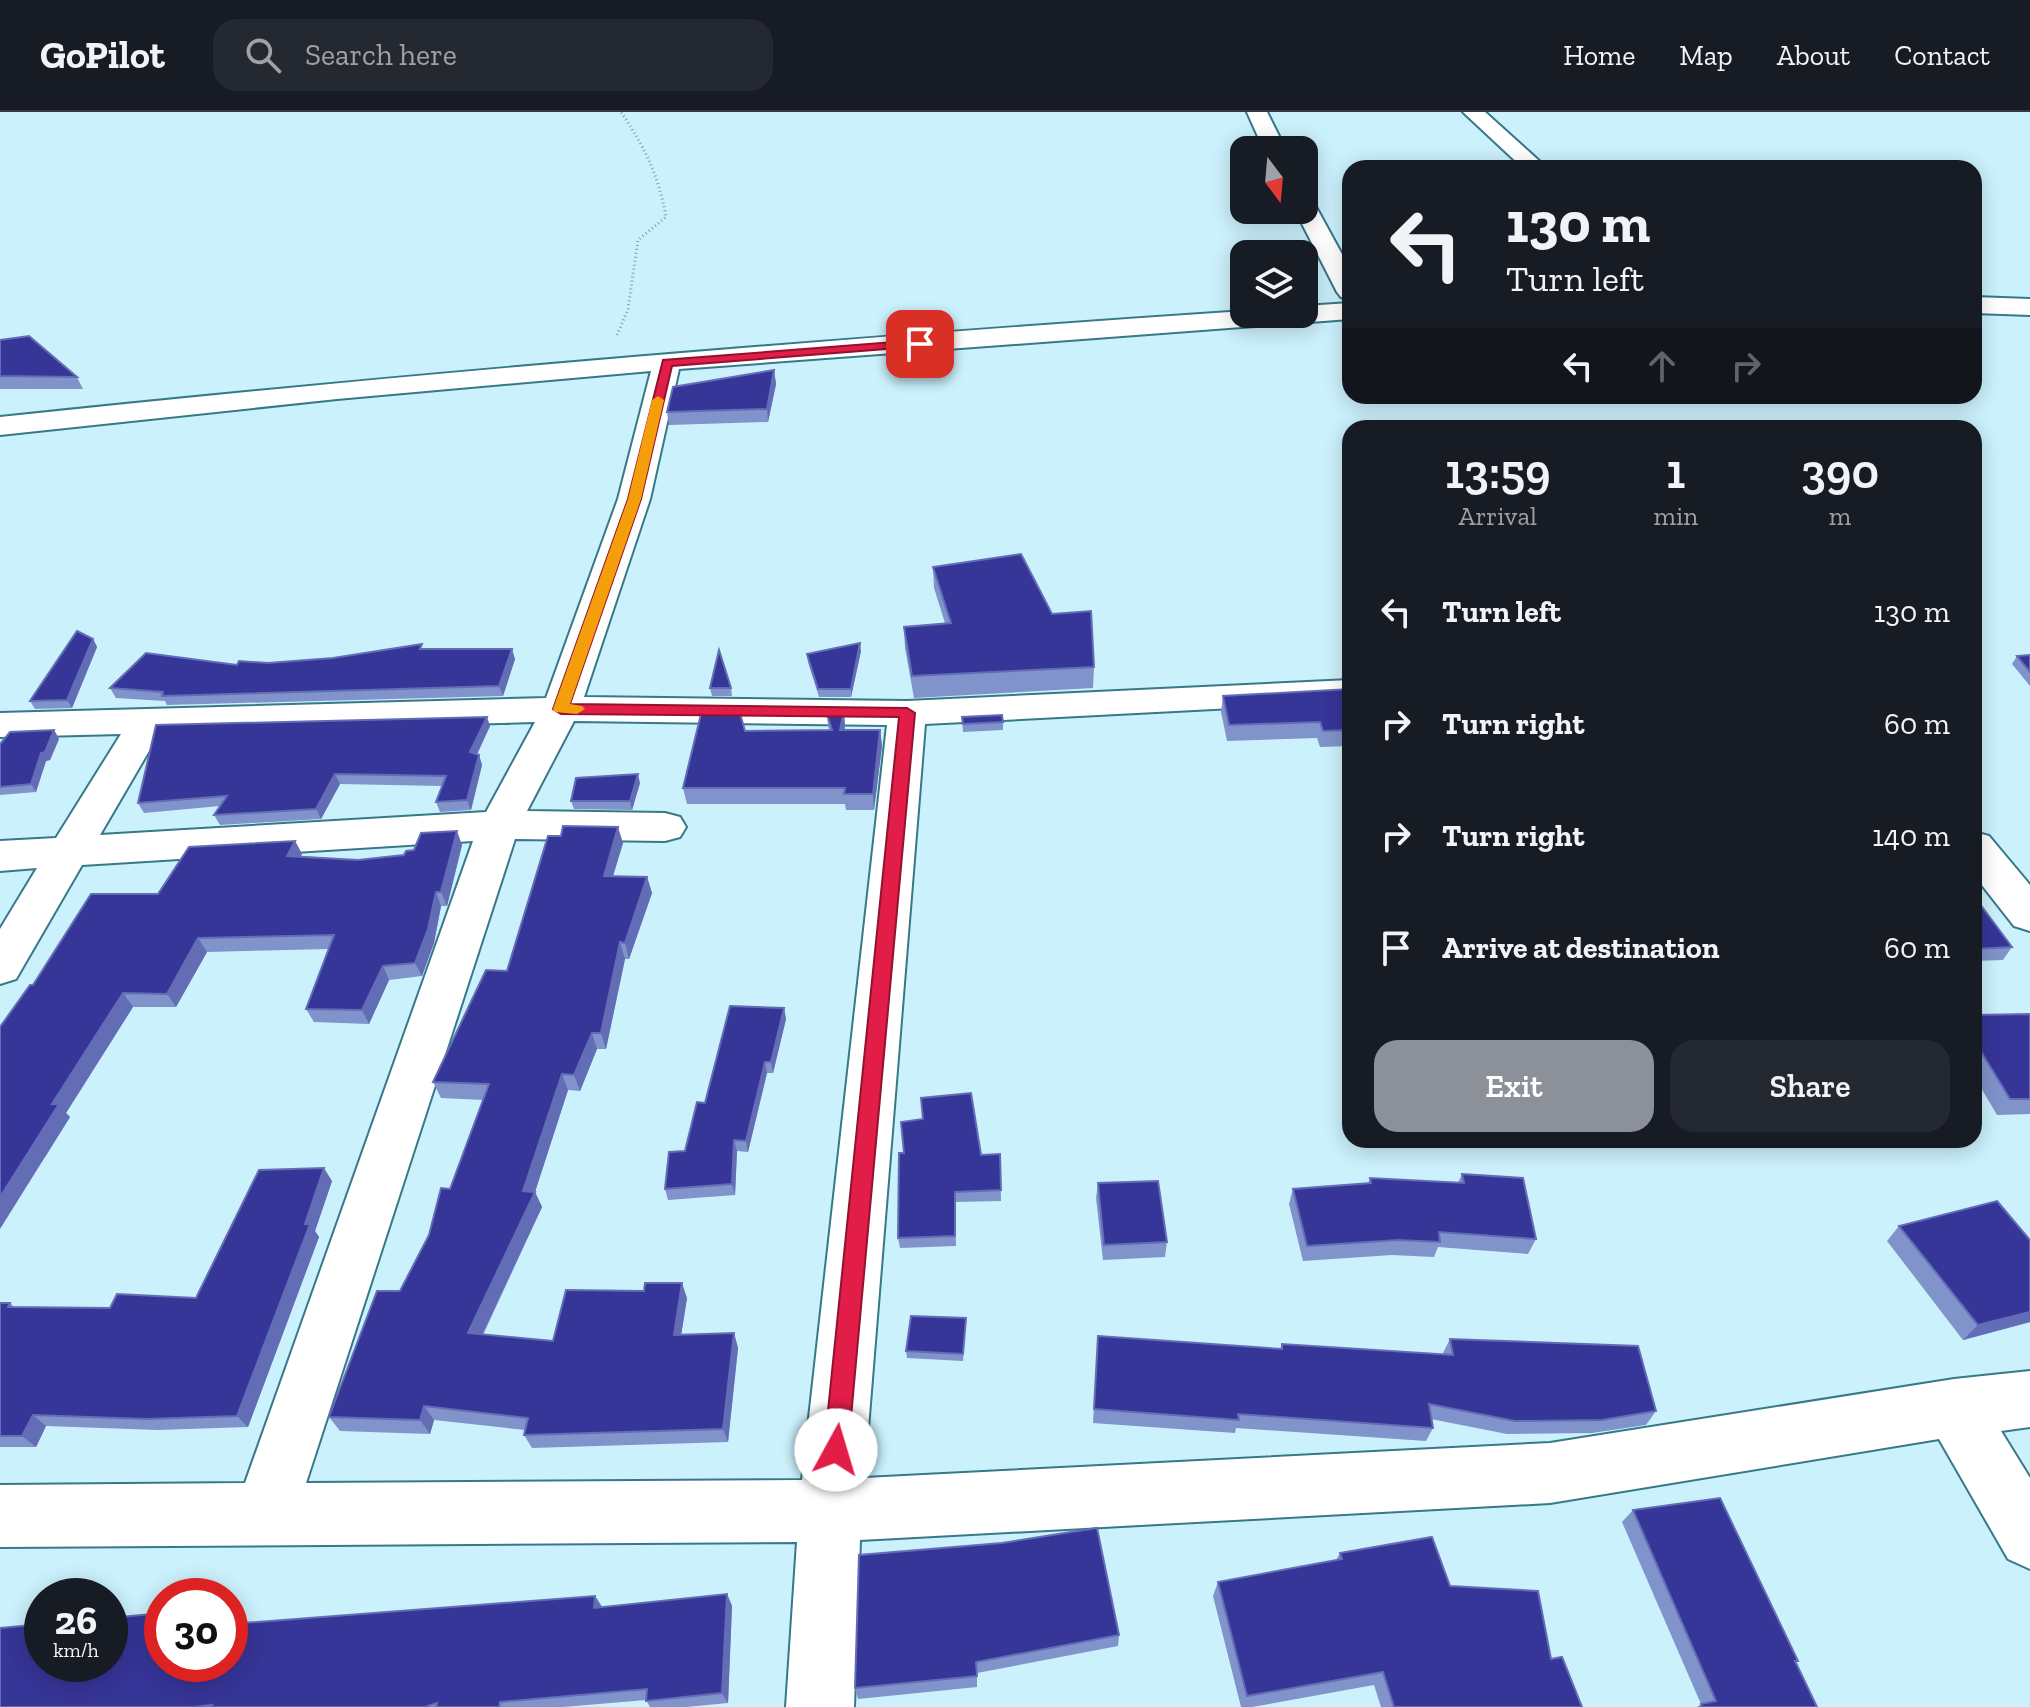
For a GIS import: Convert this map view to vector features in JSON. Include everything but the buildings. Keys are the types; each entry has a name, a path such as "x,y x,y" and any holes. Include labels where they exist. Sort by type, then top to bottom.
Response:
{"street":[{"path":"1257,112 1268,136"},
{"path":"1473,112 1527,160"},
{"path":"1314,224 1342,277"},
{"path":"1982,305 2030,307"},
{"path":"0,426 216,402 612,365 1342,312"},
{"path":"265,1514 499,825 561,709 634,499 667,363"},
{"path":"0,725 561,709 907,713 1342,691"},
{"path":"820,1707 830,1511 907,713"},
{"path":"0,967 147,722"},
{"path":"0,856 499,825 665,827"},
{"path":"1982,856 2030,915"},
{"path":"0,1516 830,1511 1550,1473 1954,1408 2030,1399"},
{"path":"1954,1408 2030,1537"}],"path":[{"path":"612,365 610,352 628,309 634,282 638,240 666,217 660,183 643,145 621,112"}],"slow traffic":[{"path":"577,709 561,709 634,499 658,400"}],"route":[{"path":"836,1450 907,713 561,709 634,499 667,363 920,344"}]}
